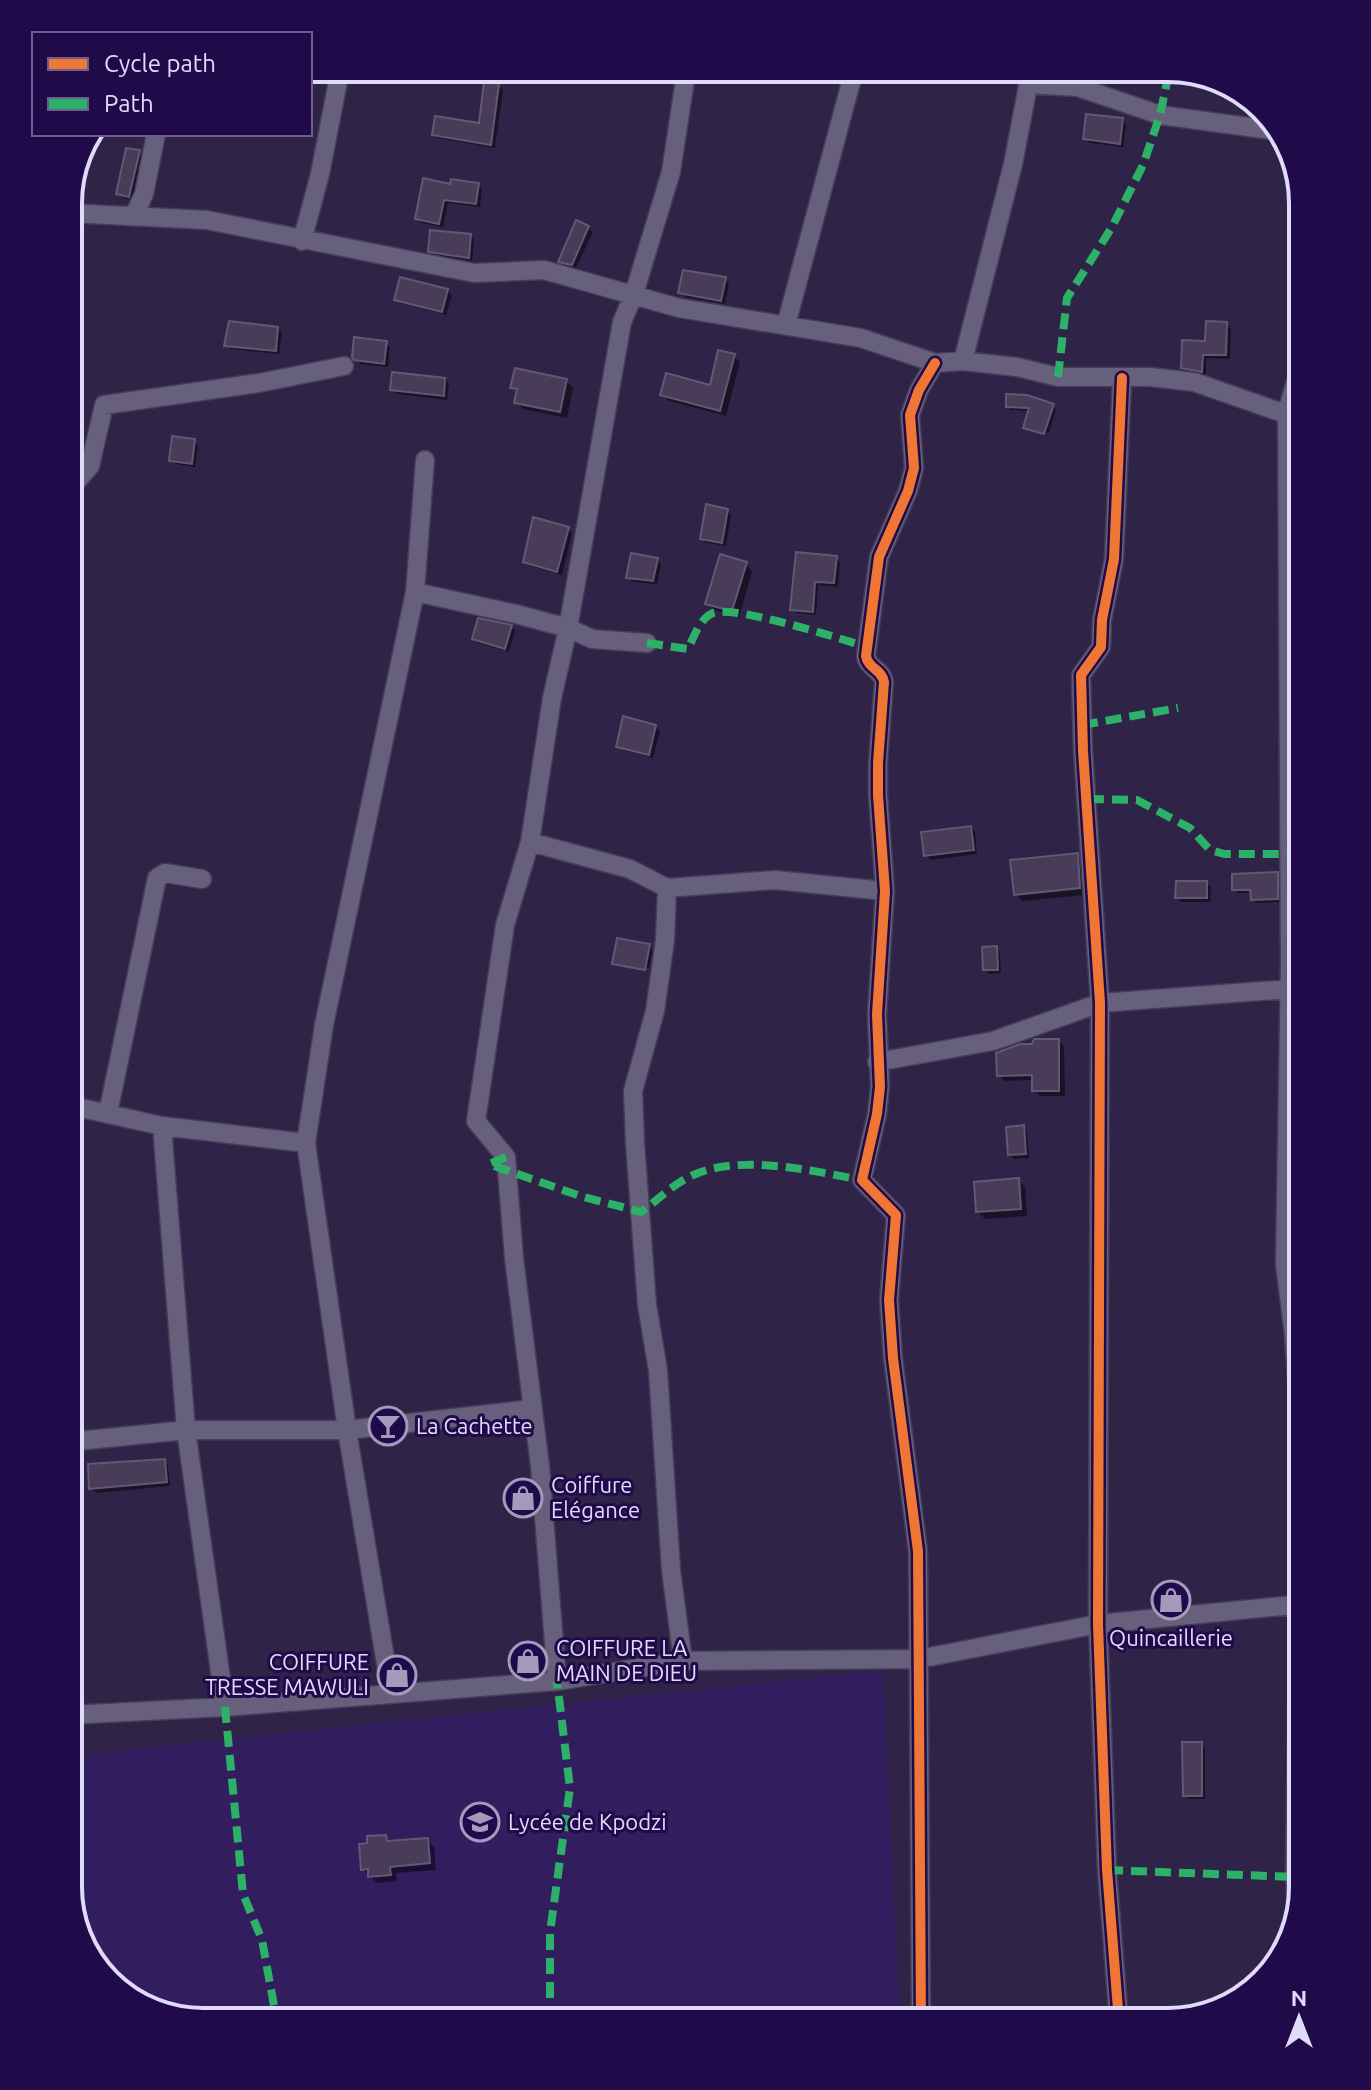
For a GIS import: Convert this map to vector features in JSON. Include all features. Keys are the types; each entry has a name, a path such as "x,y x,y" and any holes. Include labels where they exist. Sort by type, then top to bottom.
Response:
{"street":[{"path":"302,241 320,174 338,82"},
{"path":"557,1681 540,1466 514,1258 506,1157 476,1121 505,925 530,842 552,698 568,628 622,322 634,294 671,172 685,82"},
{"path":"786,325 851,82"},
{"path":"963,361 1004,203 1029,82"},
{"path":"1054,82 1160,115 1263,129"},
{"path":"134,216 144,194 156,136"},
{"path":"82,214 207,220 474,273 544,270 679,308 861,338 935,363 963,361 1017,367 1058,377 1161,378 1194,382 1289,414"},
{"path":"921,2008 918,1551 893,1358 889,1300 896,1215 862,1180 880,1087 877,1014 885,891 878,795 884,682 881,673 868,664 866,656 879,557 908,491 914,468 910,415 919,390 935,363"},
{"path":"82,475 90,466 104,405 259,383 344,366"},
{"path":"1118,2008 1107,1870 1098,1624 1100,1003 1081,675 1101,647 1102,620 1114,559 1122,378"},
{"path":"391,1694 347,1430 306,1143 324,1025 415,592 425,460"},
{"path":"415,592 447,597 568,628 592,639 647,643"},
{"path":"530,842 630,869 667,888 775,880 885,891"},
{"path":"108,1113 157,878 165,873 202,879"},
{"path":"667,888 665,940 655,1011 633,1091 647,1305 658,1370 671,1570 683,1661"},
{"path":"877,1062 993,1041 1100,1003 1289,989"},
{"path":"1289,1039 1284,1191 1285,1264 1289,1296"},
{"path":"82,1108 162,1126 306,1143"},
{"path":"162,1126 186,1430 225,1707"},
{"path":"82,1441 186,1430 347,1430 532,1409"},
{"path":"82,1714 225,1707 557,1681 683,1661 919,1659 1098,1624 1289,1605"}],"shaded area":[{"name":"Lycée de Kpodzi","path":"883,1670 899,2008 195,2008 164,2002 136,1988 117,1973 98,1948 86,1919 82,1887 82,1755"}],"building":[{"path":"484,82 499,84 491,145 432,135 435,116 479,123"},
{"path":"1086,114 1123,118 1120,144 1083,139"},
{"path":"126,148 140,150 129,197 116,194"},
{"path":"423,178 450,184 451,179 479,183 476,204 444,200 439,224 415,219"},
{"path":"576,220 589,226 572,265 558,262"},
{"path":"430,230 471,234 469,258 428,252"},
{"path":"683,270 726,277 721,301 678,293"},
{"path":"400,277 448,289 442,312 394,300"},
{"path":"229,321 278,327 276,351 224,346"},
{"path":"1206,321 1227,322 1226,355 1203,355 1202,372 1181,368 1182,340 1205,341"},
{"path":"354,337 387,341 384,364 354,360"},
{"path":"718,350 735,354 720,411 660,395 666,373 710,385"},
{"path":"515,368 567,379 560,412 514,403 517,389 510,388"},
{"path":"392,372 445,378 444,396 390,390"},
{"path":"1006,394 1027,395 1054,404 1044,434 1023,428 1029,408 1006,407"},
{"path":"172,436 195,439 192,464 169,461"},
{"path":"706,504 728,509 722,543 700,539"},
{"path":"533,517 569,527 557,572 523,562"},
{"path":"796,552 837,556 834,583 815,582 813,612 790,610"},
{"path":"631,553 658,558 653,581 626,578"},
{"path":"720,554 747,562 732,611 705,604"},
{"path":"478,618 512,625 505,649 472,639"},
{"path":"623,716 656,725 649,755 616,747"},
{"path":"971,826 974,850 924,856 921,832"},
{"path":"1078,853 1080,888 1014,895 1010,860"},
{"path":"1278,872 1278,899 1251,900 1250,890 1232,890 1232,874"},
{"path":"1176,881 1207,881 1207,898 1175,898"},
{"path":"617,938 650,944 645,970 612,964"},
{"path":"997,946 998,970 983,970 982,947"},
{"path":"1034,1039 1059,1039 1059,1091 1032,1091 1032,1075 997,1076 996,1053 1020,1044 1032,1044"},
{"path":"1024,1125 1026,1154 1008,1155 1006,1127"},
{"path":"1019,1178 1021,1209 976,1212 974,1182"},
{"path":"165,1459 167,1482 89,1489 88,1464"},
{"path":"1182,1742 1202,1742 1202,1796 1183,1796"},
{"path":"386,1835 387,1841 428,1838 430,1863 390,1867 391,1875 368,1877 368,1869 361,1870 359,1844 367,1843 367,1836"}],"marked path":[{"path":"1058,377 1067,298 1112,227 1143,165 1160,115 1167,82"},
{"path":"647,643 688,649 704,619 713,613 725,612 789,624 868,647"},
{"path":"1082,725 1178,708"},
{"path":"1088,799 1137,800 1190,828 1210,850 1224,854 1288,854"},
{"path":"506,1157 489,1164 580,1196 641,1212 684,1179 710,1169 776,1166 862,1180"},
{"path":"550,2008 550,1932 570,1788 557,1681"},
{"path":"225,1707 243,1894 262,1940 274,2008"},
{"path":"1107,1870 1289,1877"}],"cycle path":[{"path":"921,2008 918,1551 893,1358 889,1300 896,1215 862,1180 880,1087 877,1014 885,891 878,795 884,682 866,656 879,557 908,491 914,468 910,415 919,390 935,363"},
{"path":"1118,2008 1107,1870 1098,1624 1100,1003 1081,675 1101,647 1102,620 1114,559 1122,378"}],"place":[{"name":"La Cachette","path":"388,1426"},
{"name":"Coiffure Elégance","path":"523,1498"},
{"name":"Quincaillerie","path":"1171,1600"},
{"name":"COIFFURE LA MAIN DE DIEU","path":"528,1661"},
{"name":"COIFFURE TRESSE MAWULI","path":"397,1675"},
{"name":"Lycée de Kpodzi","path":"480,1822"}]}
